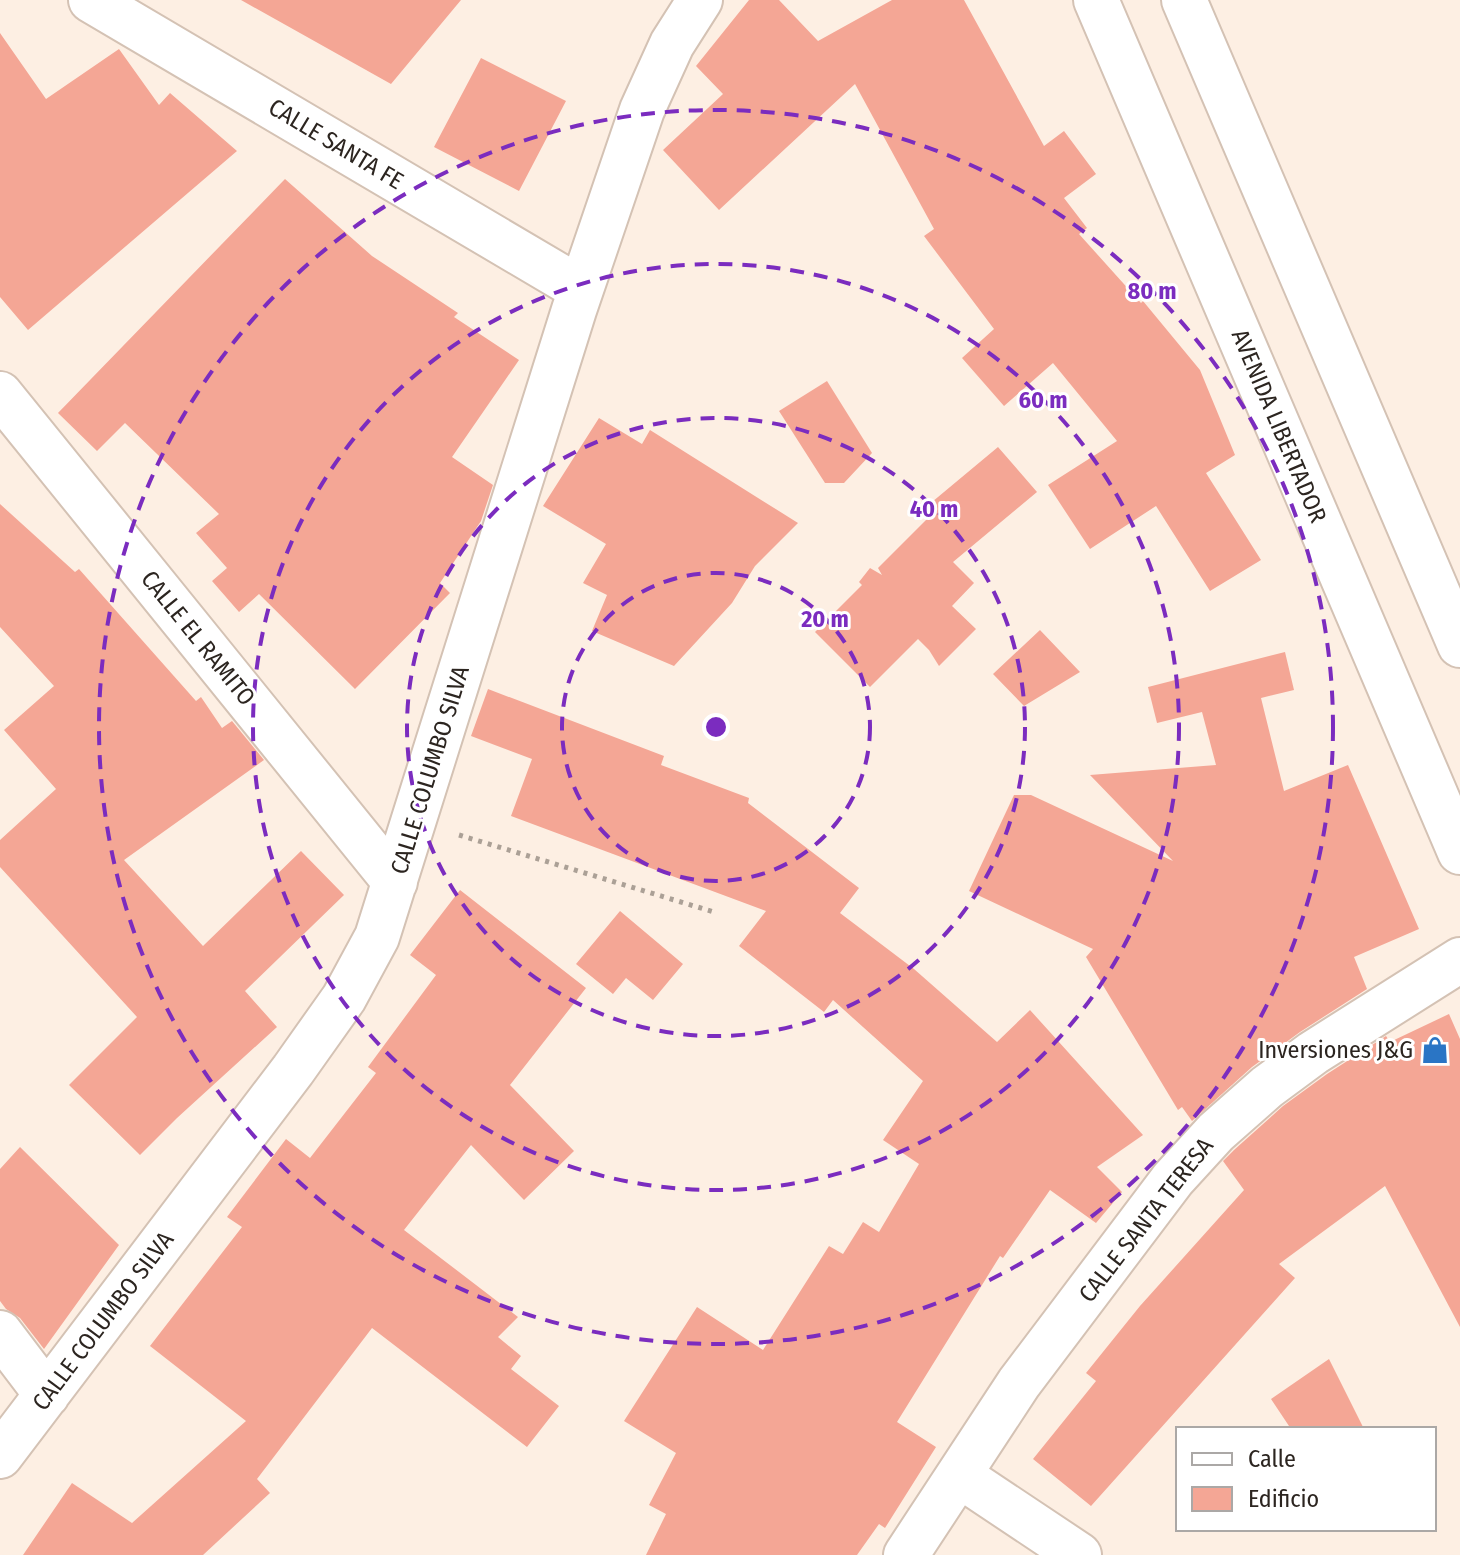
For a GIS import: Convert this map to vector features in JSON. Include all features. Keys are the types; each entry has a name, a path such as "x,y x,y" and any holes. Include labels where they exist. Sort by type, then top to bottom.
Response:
{"street":[{"name":"CALLE SANTA FE","path":"91,0 581,289"},
{"name":"CALLE COLUMBO SILVA","path":"0,1456 293,1070 344,998 377,937 581,289 642,110 672,44 700,0"},
{"name":"AVENIDA LIBERTADOR","path":"1096,0 1460,852"},
{"path":"1184,0 1460,645"},
{"name":"CALLE EL RAMITO","path":"0,394 395,882"},
{"name":"CALLE SANTA TERESA","path":"906,1555 1019,1383 1173,1179 1216,1132 1267,1087 1313,1053 1460,960"},
{"path":"0,1333 47,1395"},
{"path":"959,1475 1079,1555"}],"path":[{"path":"414,822 714,912"}],"building":[{"path":"241,0 461,0 391,84"},
{"path":"749,0 779,0 818,41 892,0 964,0 1044,146 1064,131 1096,174 1064,198 1087,228 1079,234 1141,303 1143,301 1200,370 1235,455 1206,473 1261,560 1210,591 1156,506 1090,549 1048,485 1117,441 1053,363 1004,406 962,358 994,329 924,236 934,229 855,84 719,210 663,150 723,94 696,66"},
{"path":"0,33 46,99 119,49 159,105 170,93 237,151 28,330 0,297"},
{"path":"481,58 566,101 519,191 434,147"},
{"path":"285,179 372,256 458,313 454,317 519,360 452,457 493,485 481,521 440,583 450,593 355,689 259,594 239,612 212,581 227,568 196,533 219,514 125,423 97,451 58,413"},
{"path":"827,381 872,453 844,483 825,483 779,411"},
{"path":"599,418 642,444 650,430 798,523 755,566 732,603 674,666 592,631 607,595 583,583 606,544 543,506"},
{"path":"998,447 1037,492 953,562 974,583 952,606 976,629 939,666 918,639 870,687 815,632 862,585 859,582 870,568 882,575 878,568 932,514 926,507"},
{"path":"0,504 75,572 79,569 196,701 201,697 222,728 232,721 264,760 124,860 203,946 301,851 344,895 245,991 277,1027 140,1155 69,1085 137,1017 0,867 0,840 56,789 4,730 54,686 0,627"},
{"path":"1040,630 1080,672 1024,706 993,674"},
{"path":"1285,652 1294,690 1261,698 1284,791 1348,765 1419,929 1354,957 1367,989 1252,1067 1192,1121 1182,1107 1178,1110 1086,957 1093,949 969,891 1014,795 1031,795 1173,861 1090,775 1216,765 1202,712 1157,723 1148,687"},
{"path":"488,689 664,756 661,765 749,798 748,803 859,888 840,913 914,969 997,1042 1030,1010 1143,1135 1097,1167 1122,1192 1096,1223 1050,1190 1003,1258 1000,1256 897,1422 936,1447 885,1528 879,1524 857,1555 646,1555 666,1514 649,1505 676,1453 624,1421 697,1307 763,1350 829,1246 843,1254 863,1222 879,1232 919,1164 883,1140 923,1081 833,1000 824,1012 739,946 766,911 511,816 532,759 471,736"},
{"path":"460,890 586,988 510,1085 574,1151 524,1200 471,1145 404,1230 518,1317 498,1337 521,1356 511,1369 559,1406 527,1447 372,1328 257,1479 270,1493 203,1555 23,1555 72,1483 132,1523 246,1421 150,1346 242,1227 227,1217 286,1139 310,1158 376,1073 368,1067 436,975 410,955"},
{"path":"620,911 683,964 653,1000 626,978 613,994 576,964"},
{"path":"1449,1014 1460,1039 1460,1327 1385,1186 1279,1264 1295,1278 1091,1506 1033,1459 1096,1381 1086,1373 1140,1306 1244,1190 1223,1161 1283,1106 1327,1074 1386,1036 1390,1042"},
{"path":"20,1147 119,1245 44,1349 20,1318 0,1301 0,1169"},
{"path":"1329,1359 1363,1427 1290,1427 1271,1399"}],"place":[{"name":"Inversiones J&G","path":"1435,1050"}]}
